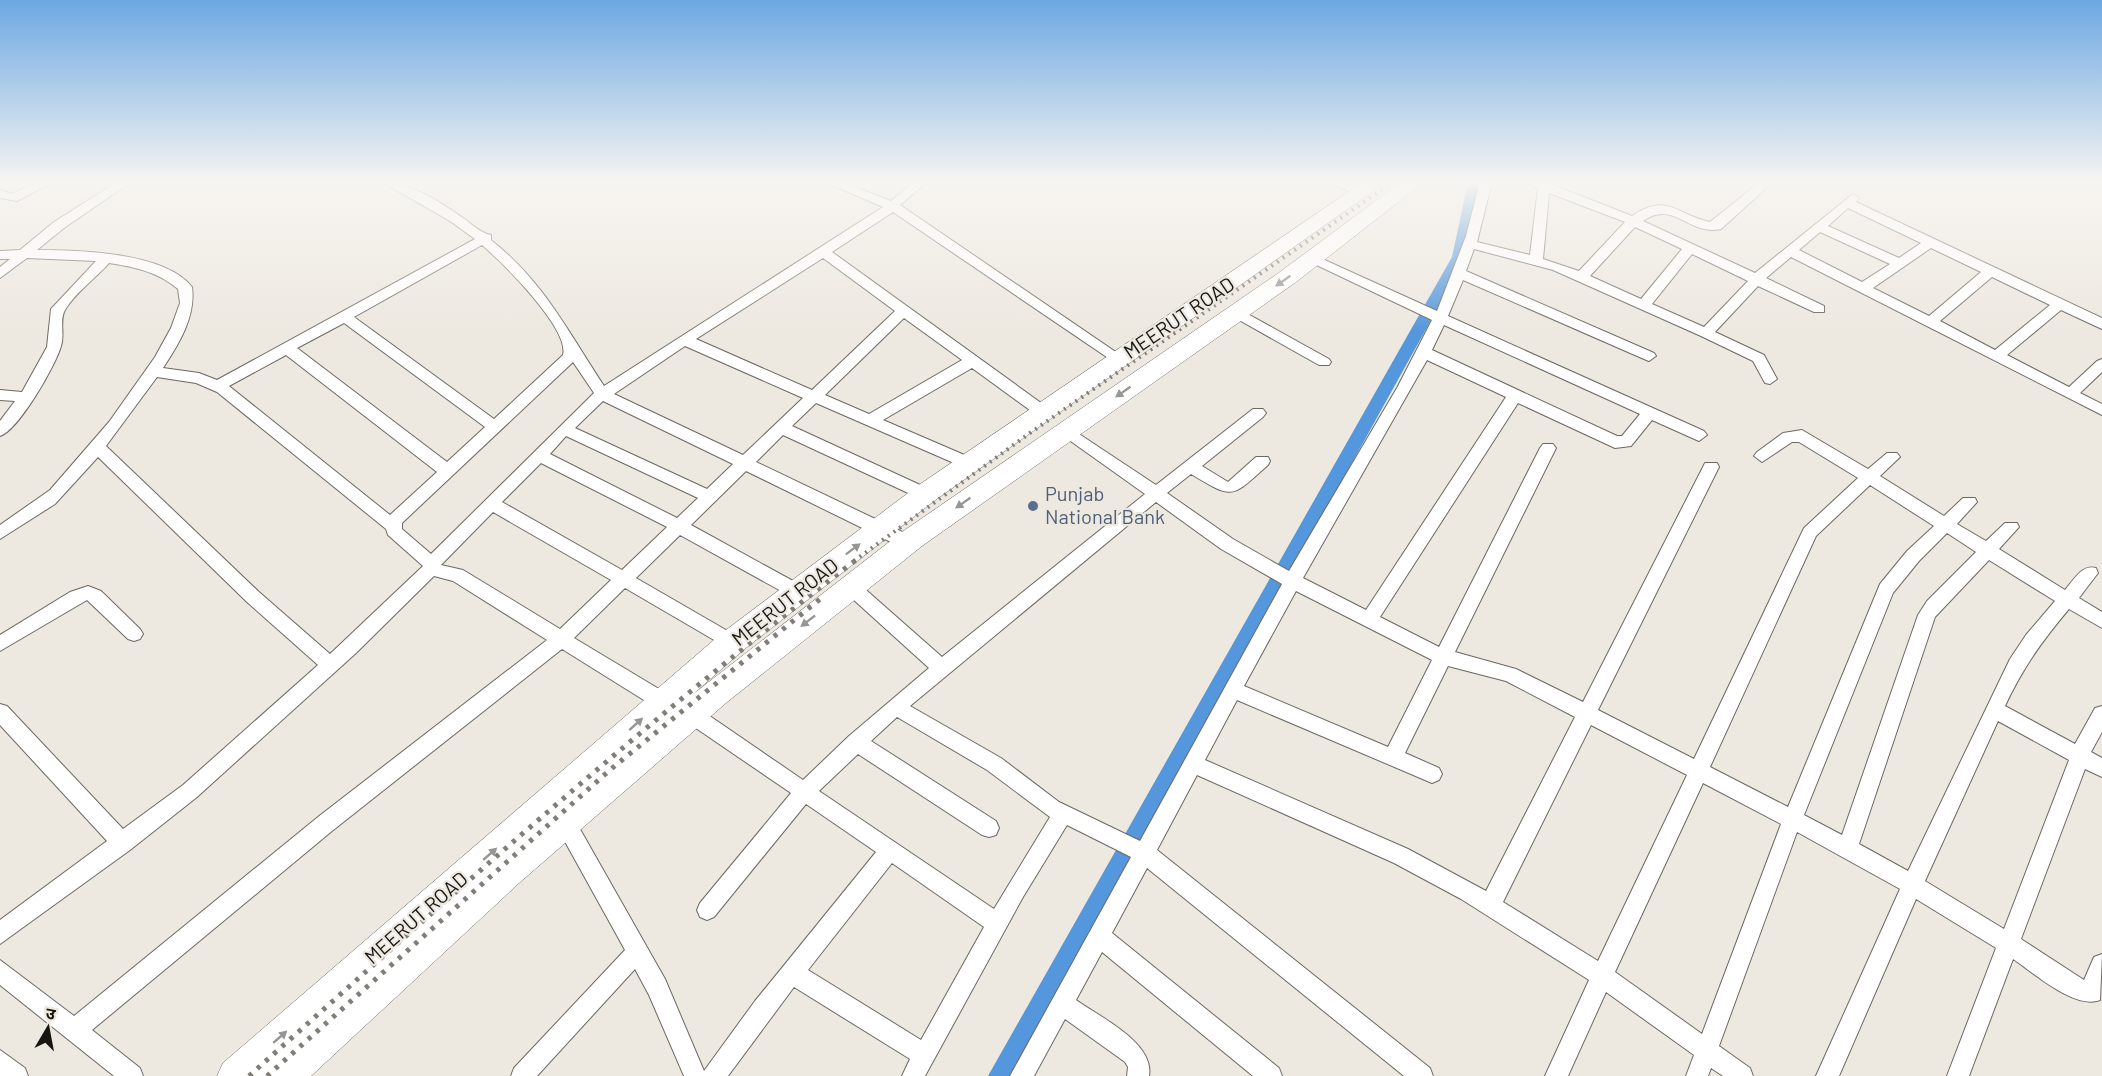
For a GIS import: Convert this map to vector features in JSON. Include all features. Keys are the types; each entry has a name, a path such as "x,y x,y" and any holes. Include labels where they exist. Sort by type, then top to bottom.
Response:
{"highway":[{"name":"MEERUT ROAD","path":"236,1076 732,642 925,494 1119,359 1292,232"},
{"name":"MEERUT ROAD","path":"284,1076 565,822 691,714 850,587 908,542 1313,260 1349,232"}],"street":[{"path":"0,274 50,232"},
{"path":"477,232 486,238 527,281 566,331 572,349 602,394 908,542"},
{"path":"0,933 190,791 330,665 431,566 564,429 602,394 853,232"},
{"path":"932,232 1119,359"},
{"path":"1021,1076 1100,937 1133,846 1194,764 1289,579 1423,352 1459,273 1474,232"},
{"path":"1536,260 1537,232"},
{"path":"1582,277 1623,232"},
{"path":"1658,232 1819,309"},
{"path":"1706,333 1758,278 1813,232"},
{"path":"1830,232 1900,264"},
{"path":"1910,232 2102,324"},
{"path":"219,386 486,238"},
{"path":"1863,288 1930,243"},
{"path":"1471,244 1536,260 1582,277 1755,355 1762,362 1770,379"},
{"path":"1644,305 1690,247"},
{"path":"1790,251 2102,410"},
{"path":"823,252 1043,412"},
{"path":"0,255 24,254 142,263 164,270 185,286 189,294 189,304 177,335 98,448 53,496 0,533"},
{"path":"0,431 25,397 55,346 58,309 106,259"},
{"path":"1313,260 1699,435"},
{"path":"1929,322 1990,271"},
{"path":"1459,273 1649,356"},
{"path":"1997,357 2059,304"},
{"path":"75,1030 326,824 561,639 903,311"},
{"path":"1237,313 1324,362"},
{"path":"344,316 494,426"},
{"path":"684,340 970,464"},
{"path":"287,348 446,471"},
{"path":"393,526 399,515 570,357 572,349"},
{"path":"1423,352 1615,442 1626,442 1650,412"},
{"path":"869,421 972,361"},
{"path":"2070,394 2102,364"},
{"path":"152,371 199,378 219,386 393,526 394,531 431,566 457,575 662,701"},
{"path":"0,395 25,397"},
{"path":"1368,621 1515,395"},
{"path":"707,910 805,791 856,742 942,668 1258,413"},
{"path":"782,428 925,494"},
{"path":"564,429 710,497"},
{"path":"1067,431 1156,495 1267,568 1443,657 1510,674 1848,848 1912,885 2081,991 2092,992 2102,965"},
{"path":"1762,456 1794,435 1810,441 2102,621"},
{"path":"98,448 253,597 330,665"},
{"path":"1393,758 1548,448"},
{"path":"539,455 679,526 798,592"},
{"path":"1556,1076 1810,532 1892,457"},
{"path":"1191,467 1226,488 1233,486 1262,462"},
{"path":"1490,905 1711,467"},
{"path":"1697,1076 1792,820 1886,589 1907,562 1968,502"},
{"path":"491,503 732,642"},
{"path":"1848,848 1927,615 2011,527"},
{"path":"1827,1076 1994,709 2024,652 2090,573"},
{"path":"850,587 942,668"},
{"path":"0,644 76,597 88,593 95,596 134,634"},
{"path":"1234,690 1432,774"},
{"path":"895,707 985,759 1063,813 1133,846 1422,1076"},
{"path":"1994,709 2102,768"},
{"path":"0,712 123,843"},
{"path":"691,714 998,924"},
{"path":"1958,1076 2080,757 2102,714"},
{"path":"856,742 989,828"},
{"path":"1194,764 1401,856 1490,905 1602,975 1742,1076"},
{"path":"913,1076 1063,813"},
{"path":"565,822 672,1019 695,1076"},
{"path":"714,1076 792,973 891,850"},
{"path":"1100,937 1271,1076"},
{"path":"522,1076 637,952"},
{"path":"0,971 132,1076"},
{"path":"792,973 926,1056"},
{"path":"1062,1004 1132,1054 1140,1065 1138,1076"},
{"path":"0,1061 17,1076"}],"waterway":[{"path":"999,1076 1459,257 1464,232"}],"railway":[{"path":"854,561 1030,433 1320,232"},
{"path":"249,1076 472,877 623,747 777,621 856,560"},
{"path":"267,1076 611,769 825,595"}],"place":[{"name":"Punjab National Bank","path":"1033,506"}]}
